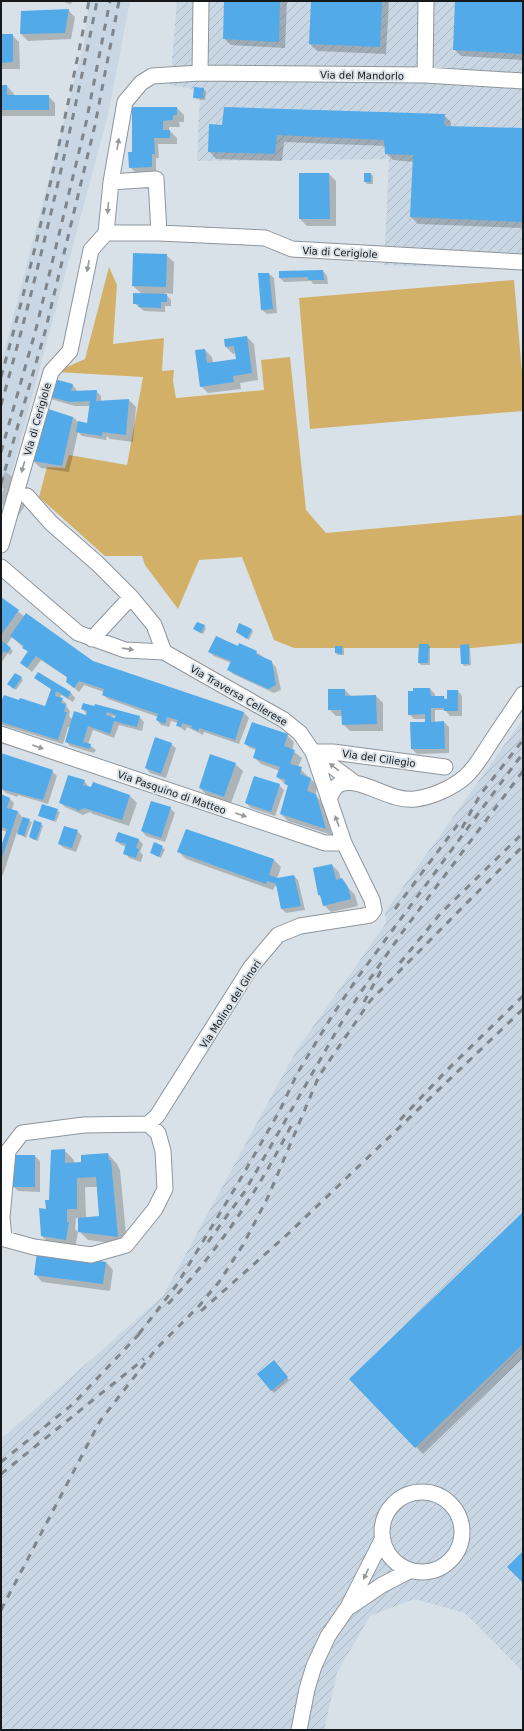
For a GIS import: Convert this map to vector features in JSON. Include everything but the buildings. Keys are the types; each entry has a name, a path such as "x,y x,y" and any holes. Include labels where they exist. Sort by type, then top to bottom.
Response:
{"street":[{"path":"200,73 201,1"},
{"path":"425,75 426,1"},
{"name":"Via del Mandorlo","path":"111,182 125,102 141,83 152,76 200,73 425,75 523,81"},
{"path":"106,233 111,182 156,179 159,233"},
{"name":"Via di Cerigiole","path":"1,545 51,372 70,350 91,250 106,233 159,233 265,238 292,250 523,262"},
{"path":"25,502 98,564 131,597 154,625 164,652"},
{"name":"Via Traversa Cellerese","path":"1,567 78,633 125,650 164,652 284,720 300,733 313,752 344,843 372,900"},
{"path":"92,639 131,597"},
{"path":"313,752 355,783 397,798 414,799 426,796 449,787 465,777 477,764 523,694"},
{"name":"Via Pasquino di Matteo","path":"1,734 325,843 344,843"},
{"name":"Via del Ciliegio","path":"313,752 333,752 445,767"},
{"path":"329,800 336,786 344,783 355,783"},
{"name":"Via Molino del Ginori","path":"148,1124 157,1116 251,967 278,935 300,926 370,914 374,910 372,900"},
{"path":"148,1124 158,1133 163,1151 165,1189 156,1209 126,1245 91,1255 34,1247 3,1238 2,1217 8,1151 22,1133 84,1125 148,1124"},
{"path":"300,1730 307,1689 314,1666 328,1636 348,1607 382,1540 384,1519 388,1509 396,1501 406,1495 420,1492 434,1494 445,1499 454,1508 460,1518 462,1541 451,1561 442,1568 432,1572 420,1573 409,1571 391,1559 385,1550 382,1540"},
{"path":"348,1607 382,1585 409,1571"}],"shaded area":[{"path":"89,1 130,1 108,115 1,512 1,364 84,44"},
{"path":"177,1 523,1 523,270 384,265 389,159 197,161 200,90 170,85"},
{"path":"109,267 117,285 113,344 164,338 162,371 174,370 173,381 176,398 264,390 261,360 290,357 306,510 326,533 523,515 522,643 472,648 294,648 274,640 242,557 199,560 178,609 145,565 142,556 105,556 39,497 47,467 65,468 69,455 127,465 143,377 56,372 85,359"},
{"path":"514,280 523,384 523,411 310,429 299,298"},
{"path":"523,719 523,1672 465,1613 414,1599 370,1616 337,1673 324,1730 1,1730 1,1439 163,1296 296,1051 386,923 385,912"}],"tunnel":[{"path":"1,478 27,496"},
{"path":"1,494 23,509"}],"railway":[{"path":"1,377 49,190 89,1"},
{"path":"1,405 53,204 97,1"},
{"path":"1,452 36,329 86,123 110,1"},
{"path":"1,484 45,332 95,125 119,1"},
{"path":"462,828 480,795 523,740"},
{"path":"139,1334 176,1286 237,1185 279,1112 297,1074 332,1016 358,977 523,753"},
{"path":"208,1242 245,1191 344,1018 365,986 401,934 523,771"},
{"path":"395,909 462,819"},
{"path":"400,963 440,914 523,833"},
{"path":"1,1610 100,1421 156,1349 199,1306 219,1282 243,1245 268,1197 319,1076 370,1001 523,846"},
{"path":"364,1002 381,971"},
{"path":"400,1120 446,1071 523,996"},
{"path":"201,1311 289,1233 523,1009"},
{"path":"168,1304 204,1262 237,1218 267,1171 293,1122"},
{"path":"1,1462 73,1404 143,1330"},
{"path":"1,1474 144,1359"}]}
